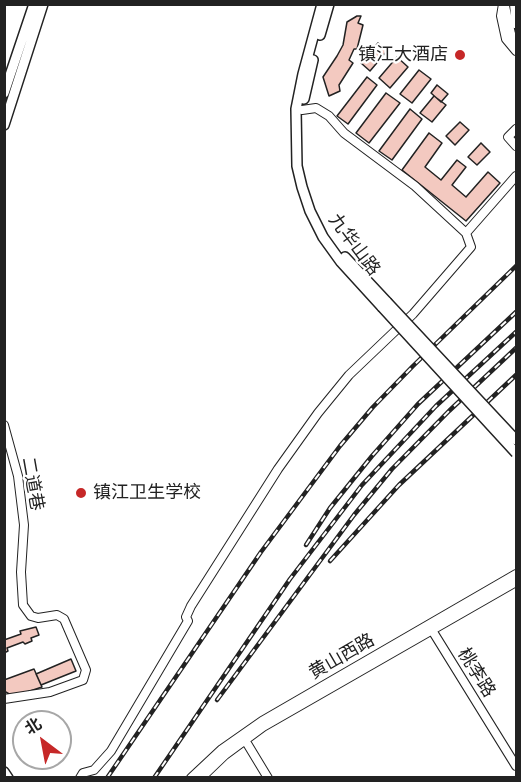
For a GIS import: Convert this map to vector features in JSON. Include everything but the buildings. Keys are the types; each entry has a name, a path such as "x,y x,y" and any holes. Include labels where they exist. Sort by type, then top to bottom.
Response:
{"main road":[{"path":"4,93 34,4"},
{"path":"4,125 44,4"},
{"name":"九华山路","path":"322,4 296,109 297,166 310,211 323,237 341,262 516,440"},
{"name":"九华山路","path":"329,4 312,62 302,110 300,136 307,186 315,210 328,234 384,304 516,453"},
{"path":"4,772 8,777"}],"street":[{"path":"504,4 511,34 516,40"},
{"path":"504,4 501,16 506,39 516,51"},
{"path":"514,4 516,21"},
{"path":"80,777 83,773 94,770 111,751 188,621 186,616 190,606 278,469 318,413 349,375 413,314 471,247 466,232 415,186 344,133 329,116 316,108 302,110"},
{"path":"516,129 508,137 516,146"},
{"path":"466,232 516,177"},
{"name":"二道巷","path":"4,425 18,476 24,525 21,572 23,605 31,616 38,618 57,615 64,619 86,670 83,680 50,693 4,699"},
{"name":"黄山西路","path":"201,777 244,740 263,727 516,574"},
{"name":"黄山西路","path":"191,777 222,749 262,721 516,582"},
{"name":"桃李路","path":"430,628 516,766"},
{"path":"244,740 268,777"}],"railway":[{"path":"107,778 261,552 340,446 373,407 413,366 516,266"},
{"path":"306,545 330,508 418,404 516,312"},
{"path":"154,778 290,579 362,485 436,406 516,332"},
{"path":"217,700 354,515 392,469 516,348"},
{"path":"330,561 399,485 516,375"}],"place":[{"name":"镇江大酒店","path":"460,55"},
{"name":"镇江卫生学校","path":"81,493"}]}
